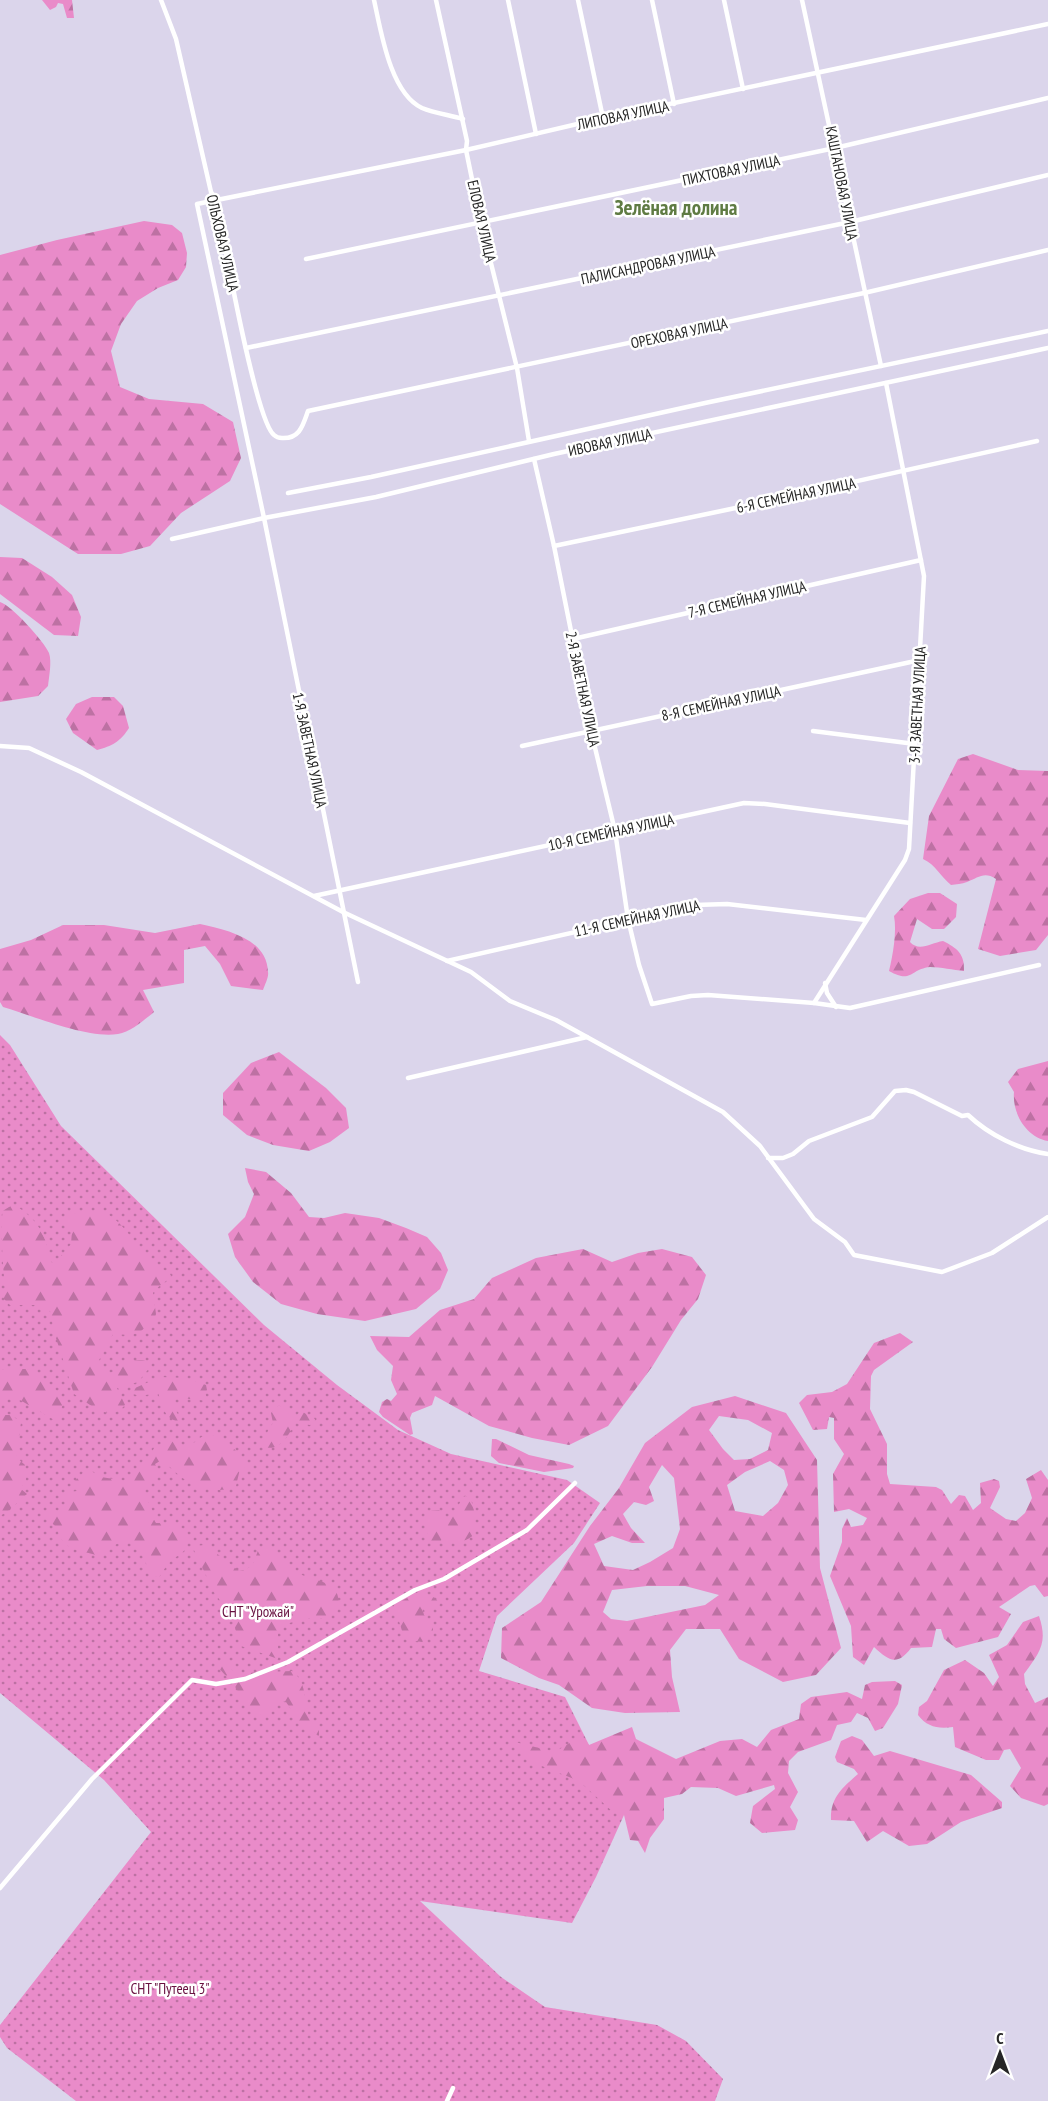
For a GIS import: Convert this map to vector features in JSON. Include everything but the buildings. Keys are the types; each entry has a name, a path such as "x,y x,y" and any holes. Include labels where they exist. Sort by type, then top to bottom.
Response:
{"street":[{"name":"ОЛЬХОВАЯ УЛИЦА","path":"162,0 176,39 211,192 216,200 246,348 262,408 273,435 284,438 297,434 308,411"},
{"path":"374,0 388,62 412,102 422,108 462,119"},
{"name":"ЕЛОВАЯ УЛИЦА","path":"436,0 467,141 466,150 481,223 517,368 529,441"},
{"path":"508,0 536,134"},
{"path":"578,0 603,118"},
{"path":"652,0 674,104"},
{"path":"724,0 743,89"},
{"name":"КАШТАНОВАЯ УЛИЦА","path":"802,0 881,366"},
{"name":"ЛИПОВАЯ УЛИЦА","path":"197,204 466,150 603,118 1048,24"},
{"name":"ПИХТОВАЯ УЛИЦА","path":"306,259 835,148 1048,98"},
{"name":"ПАЛИСАНДРОВАЯ УЛИЦА","path":"246,348 850,222 1048,175"},
{"name":"1-Я ЗАВЕТНАЯ УЛИЦА","path":"197,204 264,518 358,982"},
{"name":"ОРЕХОВАЯ УЛИЦА","path":"308,411 864,293 1048,250"},
{"name":"ИВОВАЯ УЛИЦА","path":"288,493 1048,331"},
{"name":"ИВОВАЯ УЛИЦА","path":"172,539 264,518 376,497 534,459 1048,348"},
{"name":"3-Я ЗАВЕТНАЯ УЛИЦА","path":"814,1003 905,860 909,849 924,580 905,471 886,383"},
{"name":"6-Я СЕМЕЙНАЯ УЛИЦА","path":"554,546 1037,441"},
{"name":"2-Я ЗАВЕТНАЯ УЛИЦА","path":"534,459 591,731 615,831 628,919 639,965 652,1004 708,995 814,1003"},
{"name":"7-Я СЕМЕЙНАЯ УЛИЦА","path":"573,639 921,560"},
{"name":"8-Я СЕМЕЙНАЯ УЛИЦА","path":"522,746 920,660"},
{"path":"813,731 915,744"},
{"path":"0,746 28,748 81,772 343,912 471,972 510,1001 556,1020 723,1112 760,1146 814,1219 845,1242 854,1255 942,1272 992,1253 1048,1217"},
{"name":"10-Я СЕМЕЙНАЯ УЛИЦА","path":"314,897 734,805 754,803 910,823"},
{"name":"11-Я СЕМЕЙНАЯ УЛИЦА","path":"447,961 695,905 717,904 866,920"},
{"path":"814,1003 850,1008 1039,966"},
{"path":"825,983 827,993 836,1007"},
{"path":"408,1078 587,1037"},
{"path":"768,1158 793,1155 809,1141 872,1117 895,1091 906,1090 962,1116 968,1115 979,1126 1029,1151 1048,1154"},
{"path":"0,1888 92,1779 192,1680 216,1684 245,1679 288,1662 415,1590 444,1579 527,1530 575,1483"},
{"path":"447,2101 453,2088"}],"green space":[{"path":"42,0 72,0 74,18 67,18 63,4 58,3 50,10"},
{"path":"144,221 172,225 182,233 187,253 186,267 178,280 158,288 137,301 121,324 111,351 120,387 149,399 203,404 233,422 241,458 230,481 181,513 150,546 121,554 78,554 0,504 0,255"},
{"path":"0,557 22,558 52,577 72,595 81,617 78,636 54,635 0,594"},
{"path":"0,602 27,624 49,653 48,686 38,696 0,702"},
{"path":"92,697 114,697 123,706 129,728 115,743 97,750 73,733 66,719 76,704"},
{"path":"973,754 1018,770 1048,771 1048,935 1036,950 1000,956 978,949 996,879 984,875 965,883 951,885 923,859 929,816 958,759"},
{"path":"928,893 940,893 957,904 956,917 944,929 932,929 917,919 910,942 921,947 943,941 956,949 961,956 964,971 930,967 907,976 897,975 889,971 894,943 894,916 910,899"},
{"path":"200,924 233,933 253,943 261,951 266,960 268,974 263,990 231,986 220,964 205,946 184,950 184,983 143,990 154,1012 123,1033 105,1035 60,1026 3,1007 0,1002 0,949 31,940 63,925 104,925 155,933"},
{"name":"СНТ \"Урожай\"","path":"0,1035 10,1045 61,1126 264,1325 337,1385 398,1430 451,1454 567,1480 600,1503 574,1543 497,1616 479,1671 565,1697 624,1815 596,1877 572,1923 420,1901 501,1977 545,2007 657,2025 686,2041 723,2079 715,2101 76,2101 7,2048 0,2037 0,2025 151,1832 104,1780 0,1693"},
{"path":"279,1052 326,1088 346,1108 349,1128 330,1142 309,1151 273,1145 247,1135 223,1115 223,1093 251,1063"},
{"path":"1048,1061 1048,1141 1033,1135 1022,1123 1015,1108 1014,1092 1008,1082 1018,1069"},
{"path":"245,1168 266,1172 291,1193 309,1217 324,1218 345,1213 379,1218 427,1237 441,1253 448,1270 440,1289 416,1309 365,1321 317,1314 281,1304 253,1282 235,1257 228,1234 245,1217 254,1194"},
{"path":"11,1206 24,1211 36,1223 47,1244 51,1262 55,1263 71,1244 72,1231 66,1225 65,1216 96,1211 108,1215 117,1222 150,1260 169,1272 171,1276 153,1293 156,1314 154,1321 138,1333 113,1334 98,1362 100,1369 106,1374 131,1361 150,1362 151,1366 138,1382 117,1388 125,1405 119,1410 106,1413 74,1394 55,1335 50,1311 35,1305 10,1305 4,1299 2,1216 3,1211"},
{"path":"583,1249 612,1262 638,1253 662,1249 692,1257 706,1275 698,1299 608,1426 569,1445 489,1426 435,1396 432,1405 412,1413 410,1418 413,1434 410,1435 383,1417 379,1412 382,1402 387,1399 391,1401 397,1394 391,1380 393,1366 377,1350 370,1336 409,1337 440,1310 474,1299 492,1278 536,1258"},
{"path":"900,1333 913,1342 874,1370 871,1376 870,1409 887,1444 887,1474 890,1484 936,1487 942,1490 951,1504 959,1495 965,1496 973,1510 981,1503 980,1483 994,1479 999,1481 1000,1487 990,1508 1006,1519 1016,1521 1025,1513 1032,1498 1026,1479 1041,1470 1048,1480 1048,1596 1044,1597 1035,1585 1030,1586 999,1607 1011,1614 998,1637 956,1648 944,1639 941,1629 936,1629 932,1647 911,1648 901,1658 893,1660 874,1647 864,1665 853,1657 851,1626 830,1576 842,1542 842,1529 847,1518 851,1527 863,1525 867,1518 849,1509 834,1512 833,1474 844,1454 834,1439 834,1418 829,1417 827,1429 813,1430 799,1403 807,1395 832,1392 847,1384 874,1343"},
{"path":"27,1369 42,1377 60,1394 63,1404 56,1421 20,1400 5,1397 0,1400 0,1370"},
{"path":"160,1377 186,1378 206,1385 205,1393 208,1401 181,1398 173,1400 182,1422 174,1420 164,1411 158,1393 140,1396 133,1394 135,1388"},
{"path":"735,1396 786,1413 817,1460 820,1568 841,1648 816,1675 783,1682 739,1659 720,1629 686,1629 670,1650 672,1677 680,1712 625,1713 592,1708 559,1685 539,1678 501,1658 502,1628 541,1602 590,1526 619,1488 645,1443 692,1407","holes":["719,1416 748,1420 772,1433 768,1450 750,1459 734,1460 709,1430","770,1461 784,1470 788,1485 778,1503 763,1516 735,1511 727,1485 745,1472","662,1465 674,1478 680,1529 673,1548 633,1570 604,1566 594,1544 612,1536 632,1543 645,1543 631,1528 623,1514 634,1502 646,1505 654,1501 649,1487","647,1586 685,1586 719,1595 705,1605 627,1621 611,1619 603,1612 612,1590"]},
{"path":"279,1405 292,1415 297,1415 301,1411 315,1419 314,1423 310,1425 296,1423 279,1445 264,1447 273,1423 271,1413"},
{"path":"11,1415 21,1422 18,1445 20,1451 16,1457 25,1465 26,1479 21,1489 27,1494 0,1516 0,1417"},
{"path":"208,1434 230,1445 246,1465 239,1473 236,1486 216,1490 202,1488 190,1482 160,1461 155,1464 159,1472 152,1481 145,1483 154,1520 156,1523 179,1526 187,1532 188,1539 183,1552 168,1564 159,1577 153,1576 150,1572 136,1542 121,1542 96,1555 70,1548 60,1538 57,1528 50,1521 48,1510 52,1509 67,1514 65,1496 69,1492 77,1491 75,1482 84,1470 88,1469 101,1477 126,1481 143,1461 150,1462 155,1446 172,1441 183,1447 188,1446"},
{"path":"492,1439 529,1455 574,1466 544,1472 499,1463 491,1456"},
{"path":"466,1496 474,1508 474,1535 458,1543 442,1539 438,1546 433,1546 427,1529 429,1511 439,1510 446,1517 452,1517 463,1497"},
{"path":"206,1545 239,1571 251,1566 259,1548 272,1547 294,1571 332,1587 339,1600 338,1610 326,1618 308,1618 282,1625 278,1630 278,1659 241,1646 231,1616 214,1592 192,1546"},
{"path":"420,1591 435,1598 440,1604 432,1610 422,1607 424,1615 433,1624 433,1634 422,1642 409,1640 403,1634 394,1605"},
{"path":"1039,1616 1043,1633 1041,1647 1024,1674 1025,1684 1035,1703 1048,1697 1048,1804 1044,1806 1021,1798 1010,1786 1021,1768 1010,1749 1004,1750 999,1760 986,1760 955,1747 953,1727 933,1726 918,1715 919,1707 927,1701 944,1670 965,1660 984,1673 993,1686 999,1677 989,1655 1007,1645 1023,1622"},
{"path":"225,1662 232,1670 240,1673 292,1671 302,1684 309,1716 319,1728 319,1737 314,1732 305,1730 286,1702 280,1700 272,1710 264,1715 253,1711 218,1666 216,1663"},
{"path":"895,1681 902,1685 898,1704 883,1728 875,1731 868,1718 857,1713 851,1722 837,1725 831,1740 798,1752 789,1761 788,1773 798,1792 790,1807 798,1820 795,1830 762,1833 750,1823 753,1806 775,1789 774,1785 736,1796 718,1788 691,1787 682,1794 664,1798 664,1819 650,1838 645,1853 638,1841 630,1840 624,1815 613,1812 579,1781 527,1760 515,1742 555,1752 576,1739 584,1738 589,1745 632,1727 636,1739 676,1759 720,1741 742,1739 757,1747 771,1730 799,1719 801,1704 811,1697 847,1692 862,1699 865,1685 872,1682"},
{"path":"852,1736 862,1740 874,1756 890,1751 971,1775 1002,1802 1002,1808 961,1822 927,1844 909,1846 883,1831 867,1842 854,1821 831,1820 835,1799 858,1774 854,1769 837,1762 835,1757 841,1741"}],"district":[{"name":"Зелёная долина","path":"676,207"}],"park label":[{"name":"СНТ \"Путеец 3\"","path":"170,1988"}]}
